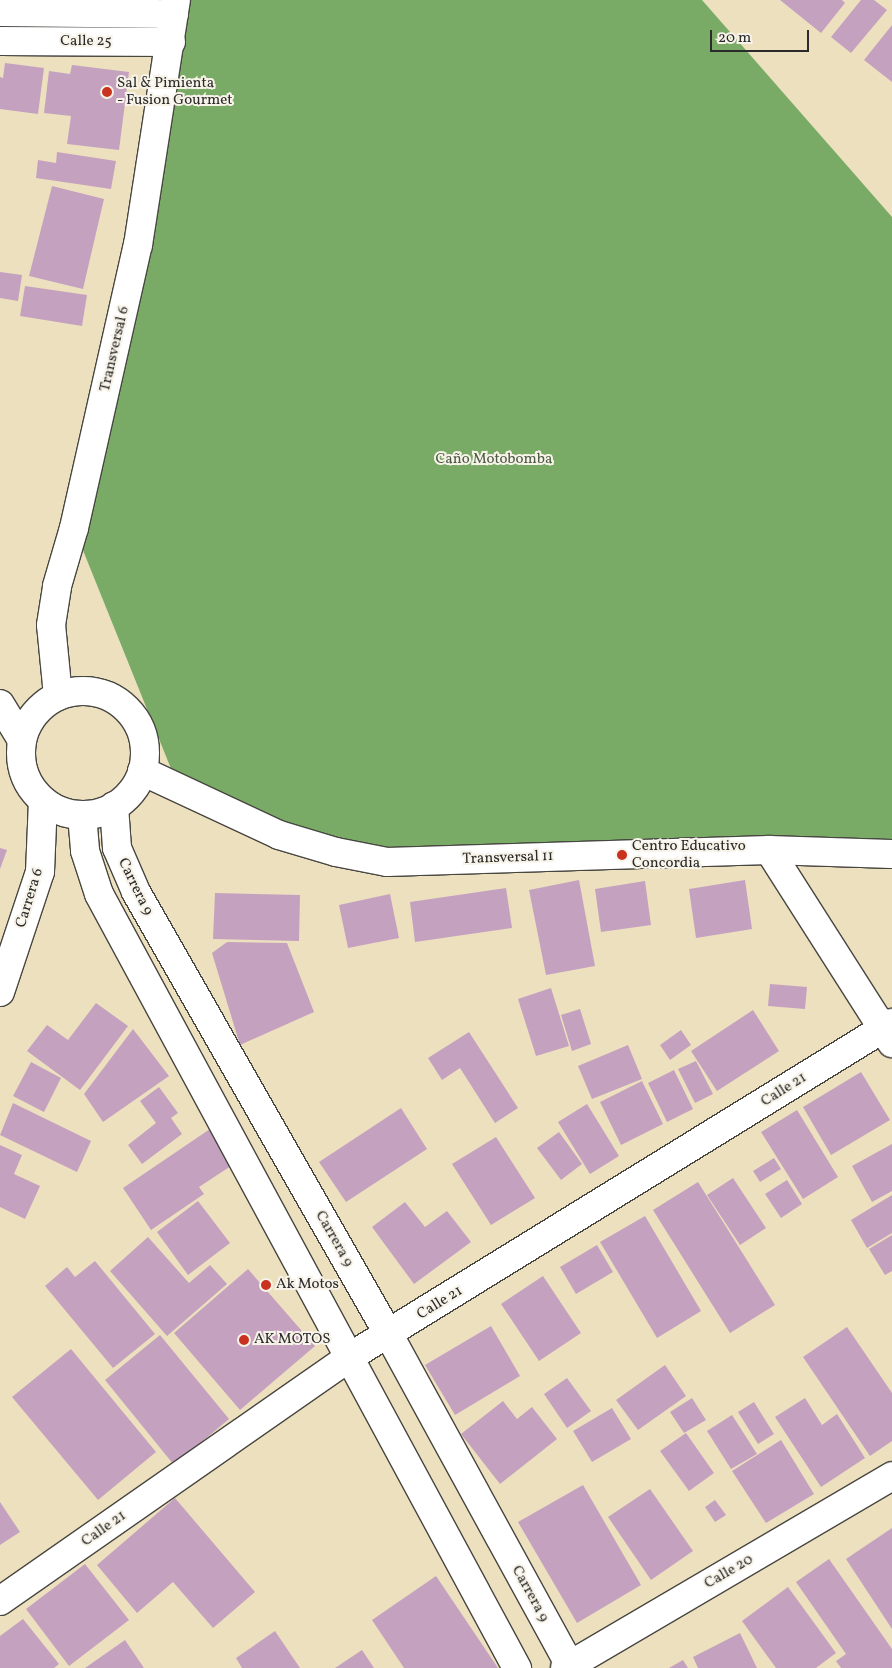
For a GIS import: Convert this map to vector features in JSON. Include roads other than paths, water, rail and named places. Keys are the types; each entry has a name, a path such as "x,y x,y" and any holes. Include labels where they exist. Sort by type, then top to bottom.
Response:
{"street":[{"name":"Calle 25","path":"0,12 175,7"},
{"name":"Transversal 6","path":"58,696 52,626 57,586 74,528 138,245 175,7"},
{"name":"Calle 25","path":"0,41 171,42"},
{"path":"89,692 119,702 136,721 142,733 145,758 142,771 128,795 114,806 99,813 82,815 61,812 43,801 30,787 22,768 22,740 35,714 58,696 89,692"},
{"path":"0,704 22,740"},
{"name":"Transversal 11","path":"142,771 279,834 336,852 387,862 769,850 892,854"},
{"name":"Carrera 6","path":"0,992 40,872 44,838 43,801"},
{"name":"Carrera 9","path":"114,806 117,848 136,892 389,1335 569,1667"},
{"path":"82,815 85,851 99,894 517,1668"},
{"path":"769,850 889,1032"},
{"name":"Calle 21","path":"0,1601 348,1358 889,1032"},
{"name":"Calle 20","path":"569,1667 892,1476"}],"place":[{"name":"Sal & Pimienta - Fusion Gourmet","path":"107,92"},
{"name":"Centro Educativo Concordia","path":"622,855"},
{"name":"Ak Motos","path":"266,1285"},
{"name":"AK MOTOS","path":"244,1340"}],"park label":[{"name":"Caño Motobomba","path":"494,460"}]}
